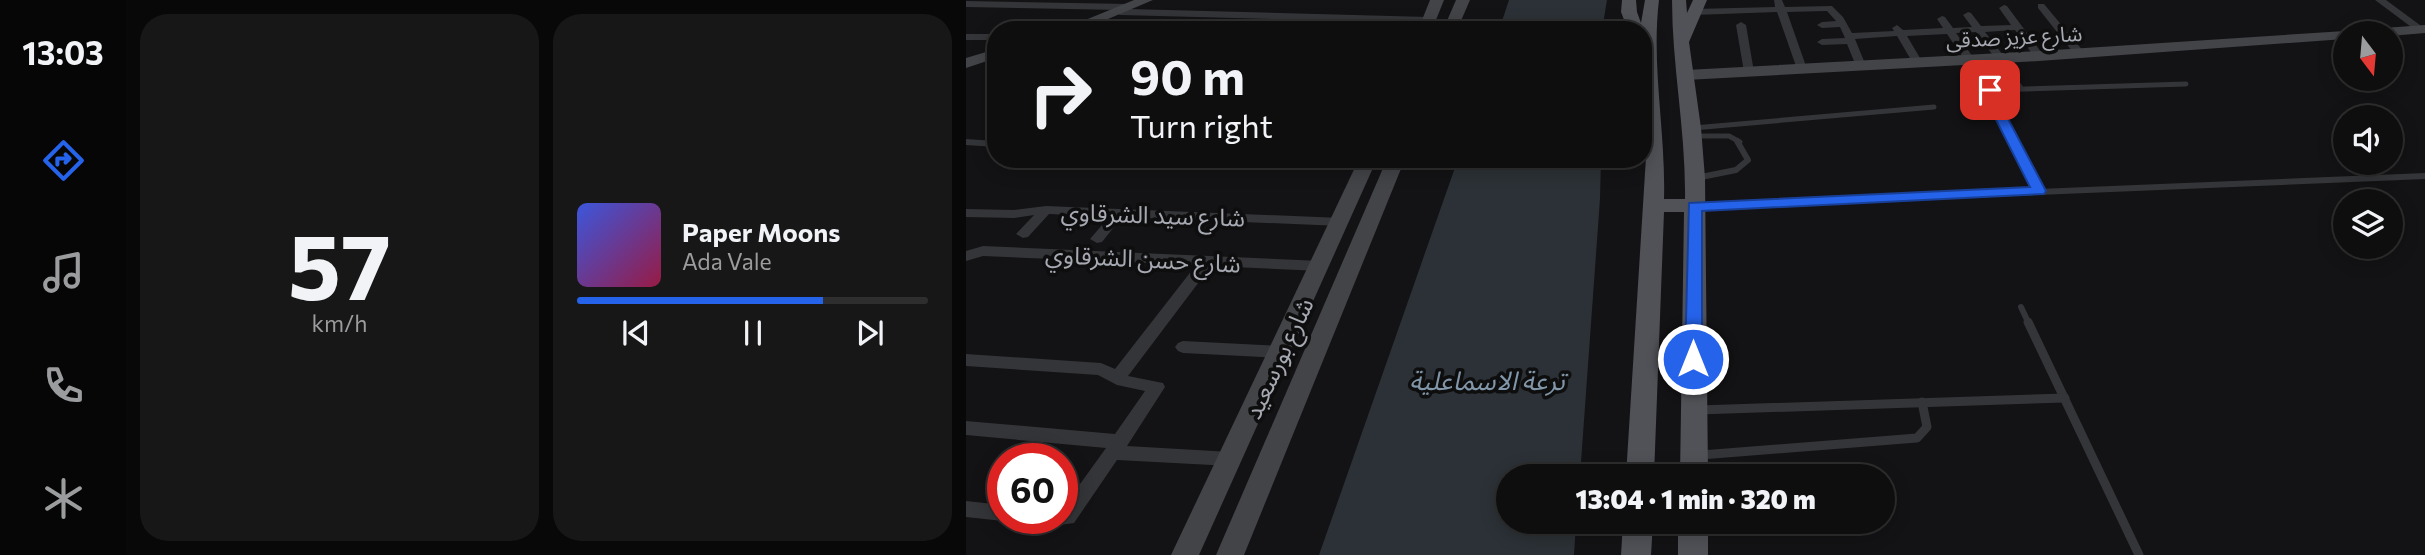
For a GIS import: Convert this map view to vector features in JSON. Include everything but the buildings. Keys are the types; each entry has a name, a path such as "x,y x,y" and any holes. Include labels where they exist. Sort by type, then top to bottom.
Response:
{"main road":[{"path":"1629,0 1629,12 1634,21"},
{"path":"1646,21 1652,0"},
{"path":"1691,4 1681,42 1693,132 1695,178 1694,464"},
{"path":"1641,464 1654,207 1652,142"},
{"path":"1655,174 1674,179 1695,178"},
{"path":"1654,207 1678,204 1694,206"},
{"path":"1636,555 1637,534"},
{"path":"1693,534 1693,555"}],"street":[{"path":"1094,21 1146,0"},
{"path":"1429,21 1437,0"},
{"path":"1454,21 1463,0"},
{"path":"2380,0 2423,29"},
{"path":"966,4 1346,21"},
{"path":"1691,4 1779,5 1833,10 1849,38 1860,66"},
{"path":"1779,5 1802,69"},
{"path":"2041,6 2080,54"},
{"path":"2004,8 2039,56"},
{"path":"1968,15 2000,59"},
{"path":"1942,19 1970,60"},
{"path":"1822,25 1841,24"},
{"path":"1741,26 1749,72"},
{"path":"1822,42 1898,29 1950,31 2018,27"},
{"path":"1898,29 1918,63"},
{"path":"2403,31 2423,29"},
{"name":"شارع عزيز صدقى","path":"1686,75 2000,59 2333,36"},
{"path":"966,37 987,37"},
{"path":"966,63 987,56"},
{"path":"966,142 987,143"},
{"name":"شارع بورسعيد","path":"1185,555 1321,266 1364,168"},
{"name":"شارع بورسعيد","path":"1230,555 1392,168"},
{"path":"1023,234 1046,210"},
{"name":"شارع سيد الشرقاوي","path":"966,213 1014,214 1046,210 1341,222"},
{"path":"1097,239 1119,213"},
{"name":"شارع حسن الشرقاوي","path":"966,257 983,251 1321,266"},
{"path":"1117,378 1207,261"},
{"path":"1183,347 1281,352"},
{"path":"966,360 1101,369 1131,383 1157,387 1117,447 1078,496"},
{"path":"966,428 1231,459"},
{"path":"966,509 987,511"}],"lane":[{"path":"2000,59 2021,88"},
{"path":"2039,191 1989,94 1993,89 2186,84"},
{"path":"1693,132 1934,107"},
{"path":"1693,132 1732,136 1740,140 1745,145 1748,160 1735,170 1695,178"},
{"path":"1694,206 2425,176"},
{"path":"2021,307 2139,555"},
{"path":"1693,410 2065,398"},
{"path":"1710,464 1917,438 1925,433 1928,424 1922,402"}],"water":[{"path":"1509,0 1607,0 1604,21 1502,21"},
{"name":"ترعة الاسماعلية","path":"1455,168 1601,168 1581,464 1496,464 1496,534 1575,534 1574,555 1319,555"}],"route":[{"path":"1693,359 1694,206 2039,191 1989,94 1990,90"}]}
